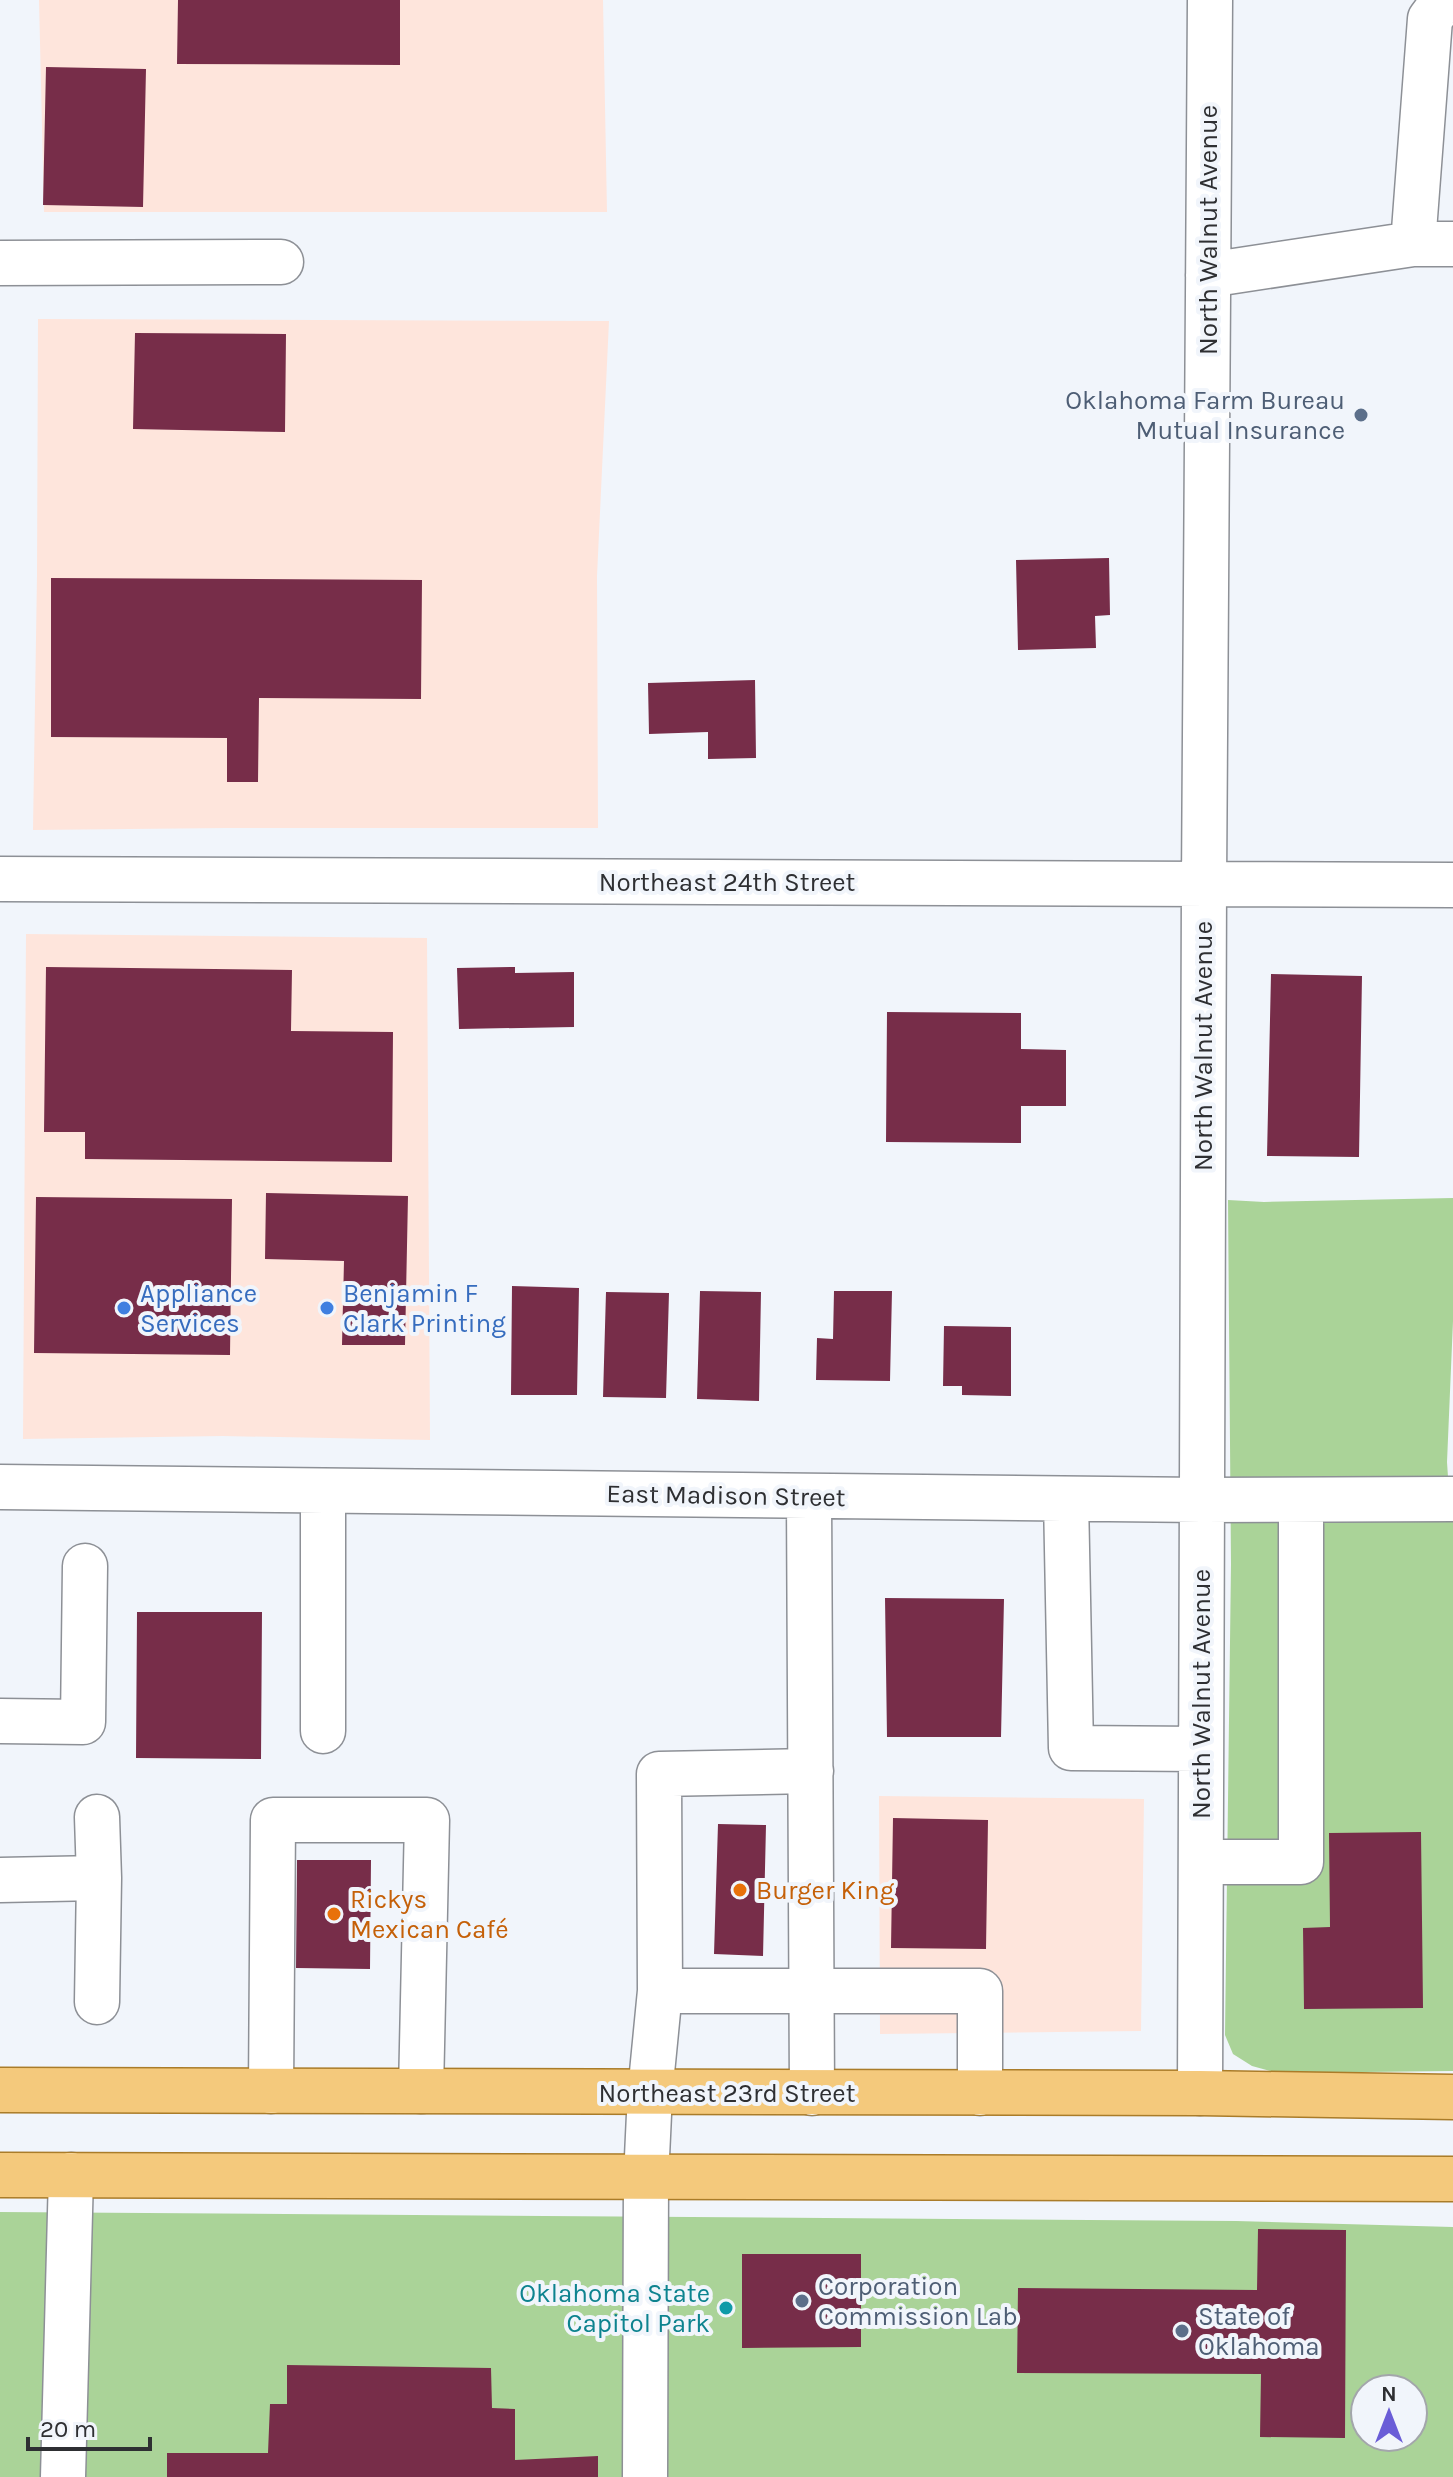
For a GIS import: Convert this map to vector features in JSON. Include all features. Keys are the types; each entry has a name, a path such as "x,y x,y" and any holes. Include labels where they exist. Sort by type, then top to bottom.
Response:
{"main road":[{"name":"Northeast 23rd Street","path":"0,2090 1200,2093 1453,2097"},
{"path":"0,2175 1453,2179"}],"street":[{"name":"North Walnut Avenue","path":"1200,2093 1210,0"},
{"path":"1208,275 1433,244 1430,19 1448,0"},
{"path":"0,263 281,262"},
{"name":"Northeast 24th Street","path":"0,879 1453,885"},
{"name":"East Madison Street","path":"0,1487 1066,1499 1453,1499"},
{"path":"1453,1488 1453,1499"},
{"path":"323,1491 323,1731"},
{"path":"809,1496 812,2093"},
{"path":"1066,1499 1071,1748 1201,1749"},
{"path":"1201,1862 1301,1862 1301,1500"},
{"path":"0,1721 83,1722 85,1566"},
{"path":"645,2477 646,2178 660,1991 659,1774 811,1771"},
{"path":"97,1817 97,2002"},
{"path":"271,2091 273,1820 427,1820 421,2091"},
{"path":"0,1880 99,1878"},
{"path":"660,1991 980,1991 980,2093"},
{"path":"63,2477 71,2175"}],"shaded area":[{"path":"39,0 603,0 607,212 44,212"},
{"path":"38,319 609,321 597,576 598,828 33,830"},
{"path":"26,934 427,938 430,1440 223,1436 23,1439"},
{"path":"879,1796 1144,1799 1141,2031 880,2034"}],"green space":[{"path":"1453,1198 1453,1321 1447,1462 1453,1522 1453,2071 1278,2073 1252,2066 1233,2054 1225,2035 1231,1564 1228,1200"},
{"name":"Oklahoma State Capitol Park","path":"0,2212 1236,2221 1453,2227 1453,2477 0,2477"}],"building":[{"path":"178,0 400,0 400,65 177,64"},
{"path":"46,67 146,69 143,207 43,205"},
{"path":"135,333 286,334 285,432 133,429"},
{"path":"1109,558 1110,615 1095,616 1096,648 1018,650 1016,560"},
{"path":"51,578 422,580 421,699 259,698 258,782 227,782 227,738 51,737"},
{"path":"755,680 756,758 708,759 708,732 649,734 648,683"},
{"path":"46,967 292,970 291,1031 393,1032 392,1162 85,1159 85,1132 44,1132"},
{"path":"515,967 515,973 574,972 574,1027 459,1029 457,968"},
{"path":"1271,974 1362,976 1359,1157 1267,1156"},
{"path":"887,1012 1021,1013 1021,1049 1066,1050 1066,1106 1021,1106 1021,1143 886,1142"},
{"path":"266,1193 408,1196 405,1345 342,1345 344,1261 265,1259"},
{"path":"36,1197 232,1199 230,1355 34,1353"},
{"path":"512,1286 579,1288 577,1395 511,1395"},
{"path":"700,1291 761,1292 759,1401 697,1399"},
{"path":"834,1291 892,1291 890,1381 816,1380 817,1338 833,1339"},
{"path":"606,1292 669,1293 666,1398 603,1397"},
{"path":"944,1326 1011,1327 1011,1396 962,1395 962,1386 943,1386"},
{"path":"885,1598 1004,1599 1001,1737 887,1737"},
{"path":"137,1612 262,1612 261,1759 136,1758"},
{"path":"893,1818 988,1820 986,1949 891,1948"},
{"name":"Burger King","path":"718,1824 766,1825 763,1956 714,1954"},
{"path":"1421,1832 1423,2008 1304,2009 1303,1928 1330,1927 1329,1833"},
{"name":"Rickys Mexican Café","path":"297,1860 371,1860 370,1969 296,1968"},
{"name":"State of Oklahoma","path":"1258,2229 1346,2230 1345,2438 1260,2437 1261,2374 1017,2373 1018,2288 1257,2290"},
{"name":"Corporation Commission Lab","path":"742,2254 861,2254 861,2347 742,2348"},
{"path":"287,2365 491,2368 492,2408 515,2409 515,2460 598,2456 598,2477 167,2477 167,2453 268,2453 270,2404 287,2404"}],"place":[{"name":"Oklahoma Farm Bureau Mutual Insurance","path":"1361,415"},
{"name":"Appliance Services","path":"124,1308"},
{"name":"Benjamin F Clark Printing","path":"327,1308"},
{"name":"Burger King","path":"740,1890"},
{"name":"Rickys Mexican Café","path":"334,1914"},
{"name":"Corporation Commission Lab","path":"802,2301"},
{"name":"Oklahoma State Capitol Park","path":"726,2308"},
{"name":"State of Oklahoma","path":"1182,2331"}]}
